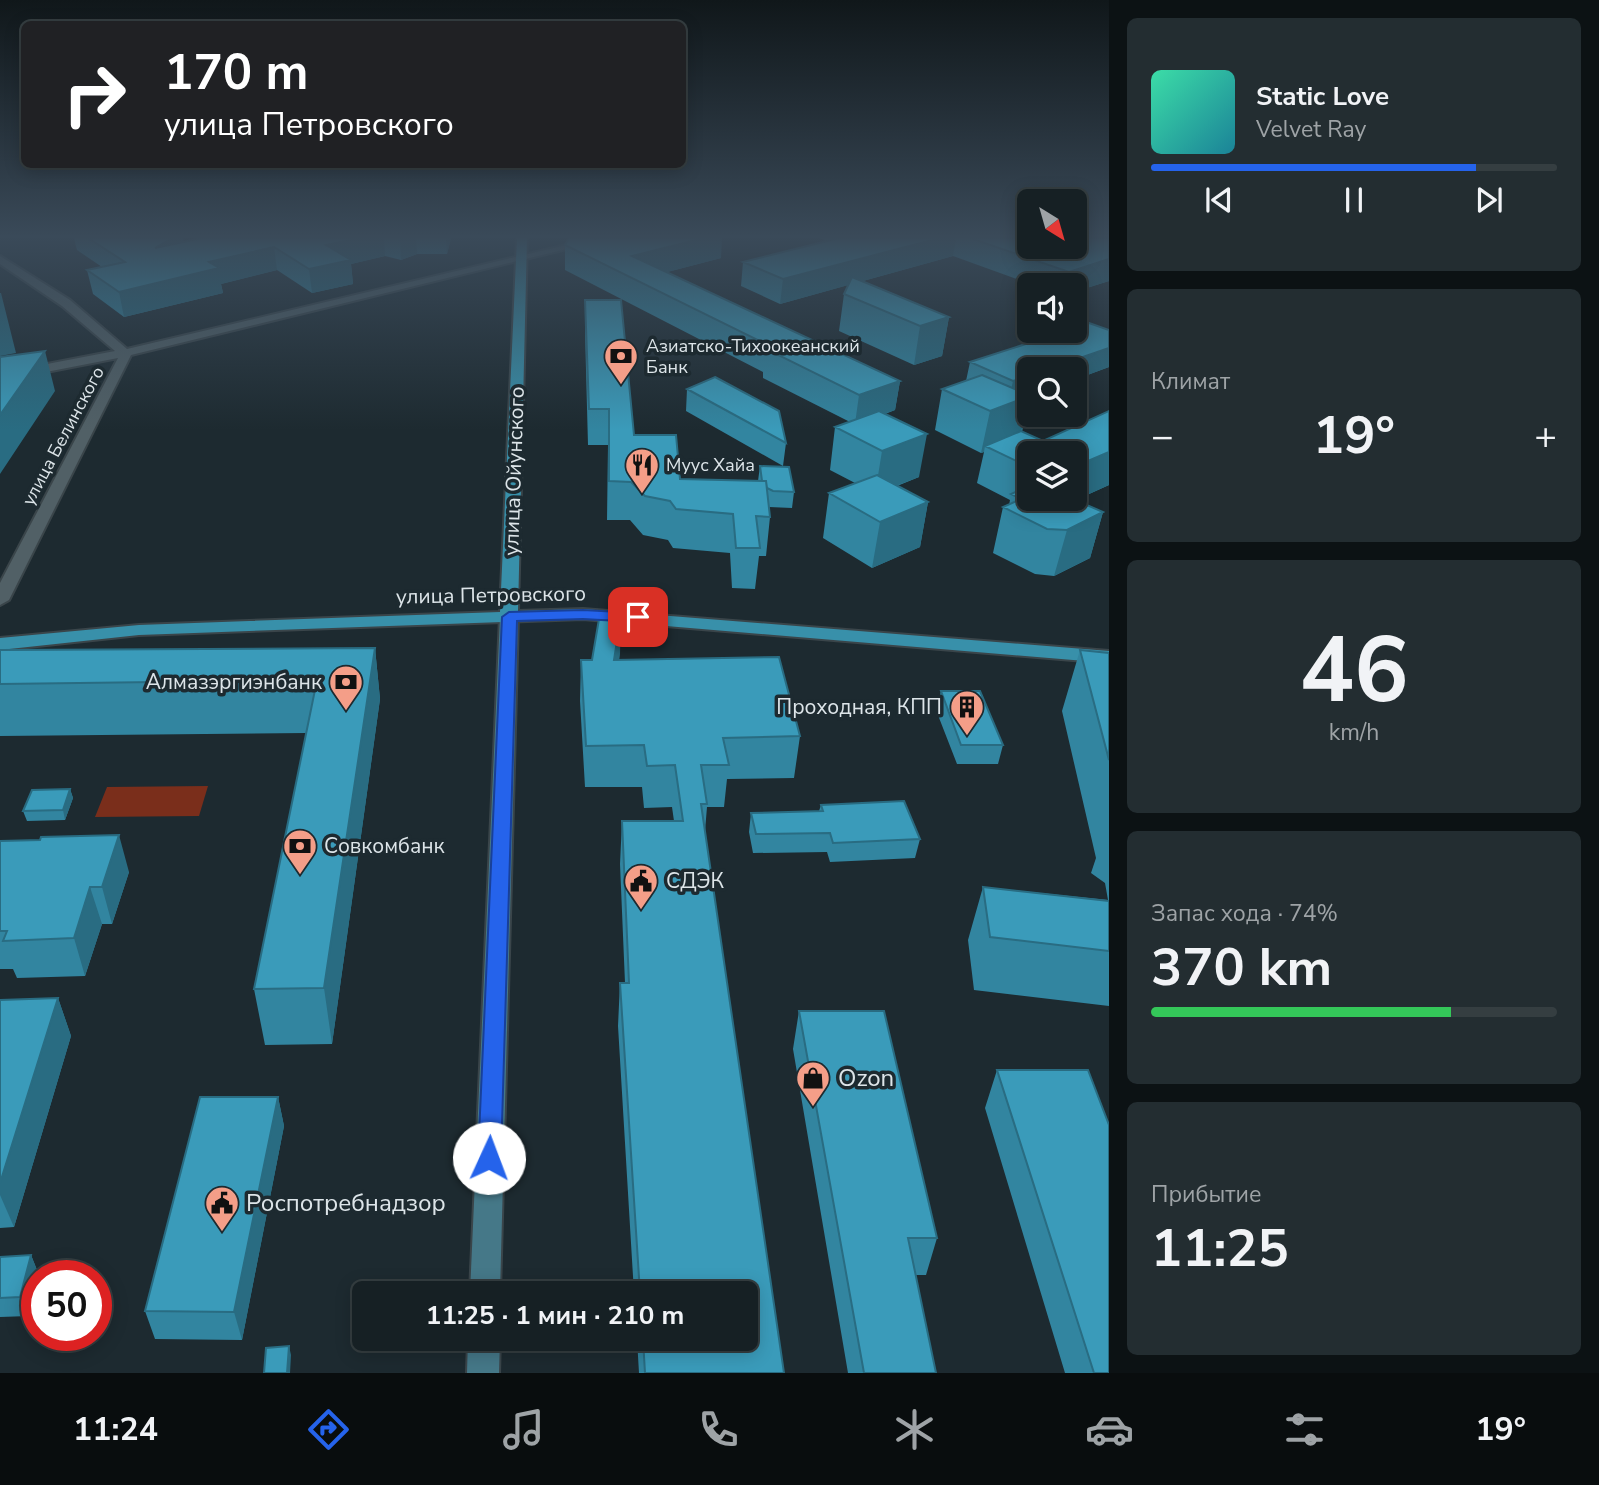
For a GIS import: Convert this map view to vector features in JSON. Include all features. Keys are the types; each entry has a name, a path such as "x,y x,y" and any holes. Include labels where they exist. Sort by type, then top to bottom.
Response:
{"main road":[{"name":"улица Ойунского","path":"485,1281 520,302"},
{"name":"улица Петровского","path":"0,644 139,630 612,615 1109,656"},
{"path":"483,1373 484,1351"}],"street":[{"name":"улица Белинского","path":"0,600 124,362 125,354 65,302"},
{"path":"0,377 125,354 339,302"}],"shaded area":[{"path":"208,786 199,816 95,817 107,787"}],"building":[{"path":"585,302 621,302 634,435 676,435 680,479 766,481 770,517 756,516 760,548 736,548 733,514 676,509 670,501 645,496 631,482 609,481 609,409 589,409"},
{"path":"681,302 731,302 900,381 859,395 766,349 772,347"},
{"path":"863,302 913,302 949,317 920,326"},
{"path":"1087,324 1109,330 1109,348 1083,357 1017,357 1017,380 1013,381 970,362 1029,343 1087,343"},
{"path":"45,351 0,415 0,357"},
{"path":"982,375 1017,390 1017,401 990,411 942,389"},
{"path":"715,377 779,411 786,443 687,389"},
{"path":"879,411 927,434 882,451 835,427"},
{"path":"1109,411 1109,452 1087,461 1087,441 1043,441 1074,427 1087,427 1087,421"},
{"path":"1021,431 1043,441 1017,441 1017,461 985,446"},
{"path":"760,466 789,467 794,492 767,488 766,481 762,481"},
{"path":"877,475 928,502 880,522 829,493"},
{"path":"1017,501 1017,511 1087,511 1087,505 1103,512 1067,530 1047,529 1003,507"},
{"path":"600,613 621,615 614,660 779,657 800,736 723,738 729,765 701,765 707,804 701,804 784,1373 645,1373 644,1351 758,1351 758,1281 639,1281 620,983 629,983 622,821 683,821 675,765 647,766 644,745 586,746 581,660 592,660"},
{"path":"375,648 324,988 254,989 317,680 0,684 0,650"},
{"path":"1080,650 1109,653 1109,760"},
{"path":"941,691 980,691 1003,745 961,745"},
{"path":"70,789 63,810 23,811 32,790"},
{"path":"904,801 920,839 833,843 830,833 756,834 751,813 823,811 821,805"},
{"path":"119,835 102,887 90,887 74,938 3,941 7,931 0,931 0,841"},
{"path":"983,887 1109,901 1109,951 990,937"},
{"path":"58,998 0,1183 0,1000"},
{"path":"799,1011 884,1011 937,1238 908,1238 936,1373 864,1373"},
{"path":"997,1070 1088,1070 1109,1125 1109,1373 1094,1373"},
{"name":"Роспотребнадзор","path":"200,1097 278,1097 234,1312 145,1311"},
{"path":"31,1255 30,1260 21,1260 20,1297 0,1298 0,1257"},
{"path":"289,1346 287,1373 264,1373 266,1348"}],"place":[{"name":"Азиатско-Тихоокеанский Банк","path":"621,386"},
{"name":"Муус Хайа","path":"642,495"},
{"name":"Алмазэргиэнбанк","path":"346,712"},
{"name":"Проходная, КПП","path":"967,737"},
{"name":"Совкомбанк","path":"300,876"},
{"name":"СДЭК","path":"641,911"},
{"name":"Ozon","path":"813,1108"},
{"name":"Роспотребнадзор","path":"222,1233"}],"route":[{"path":"489,1158 510,656 509,617 583,614 638,617"}]}
